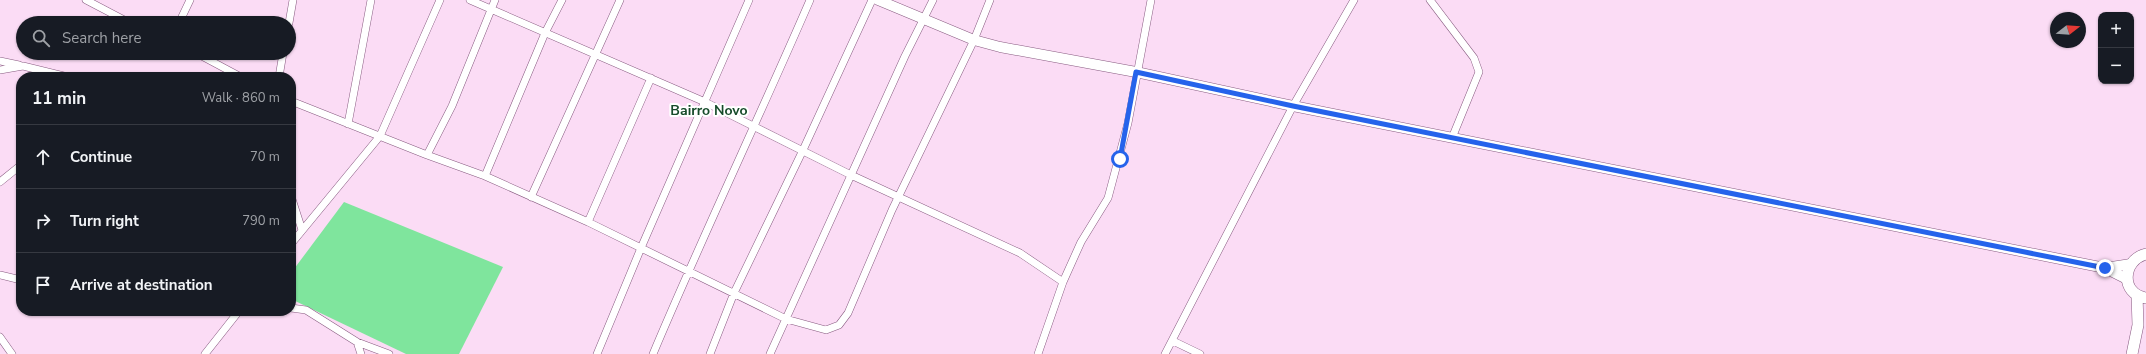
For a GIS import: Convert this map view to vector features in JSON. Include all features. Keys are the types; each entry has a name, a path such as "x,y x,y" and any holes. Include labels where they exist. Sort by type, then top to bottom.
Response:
{"main road":[{"path":"2132,354 2142,297 2132,291 2127,279 2131,264 2139,256 2146,254"},
{"path":"2138,325 2146,312"}],"street":[{"path":"86,0 117,16"},
{"path":"182,16 190,0"},
{"path":"290,16 293,0"},
{"path":"348,124 371,0"},
{"path":"296,238 380,136 440,0"},
{"path":"470,0 705,102 851,175 1020,253 1064,282"},
{"path":"427,155 452,106 490,9 495,0"},
{"path":"485,176 545,33 562,0"},
{"path":"531,197 594,53 620,0"},
{"path":"597,354 748,0"},
{"path":"653,354 688,271 755,127 810,0"},
{"path":"710,354 734,293 803,150 872,0"},
{"path":"878,0 974,40 1000,47 1136,72 1293,106 2105,268 2127,279"},
{"path":"770,354 905,56 933,0"},
{"path":"296,103 427,155 485,176 588,222 786,319 826,330 839,324 848,313 899,197 974,40 990,0"},
{"path":"1038,354 1064,282 1081,242 1108,198 1128,123 1136,72 1151,0"},
{"path":"1165,354 1293,106 1354,0"},
{"path":"1430,0 1474,58 1479,72 1452,138"},
{"path":"209,60 232,72"},
{"path":"280,72 283,60"},
{"path":"0,61 48,72"},
{"path":"0,70 23,66"},
{"path":"588,222 651,78"},
{"path":"0,182 16,169"},
{"path":"296,211 302,230"},
{"path":"2105,268 2131,264"},
{"path":"0,275 16,279"},
{"path":"296,309 306,310 357,342 385,353"},
{"path":"205,354 235,316"},
{"path":"0,337 12,354"},
{"path":"1173,341 1200,354"},
{"path":"357,342 361,354"}],"green space":[{"path":"344,202 503,267 459,354 406,354 296,301 296,266"}],"district":[{"name":"Bairro Novo","path":"709,110"}],"route":[{"path":"1120,159 1128,123 1136,72 1293,106 2105,268"}]}
